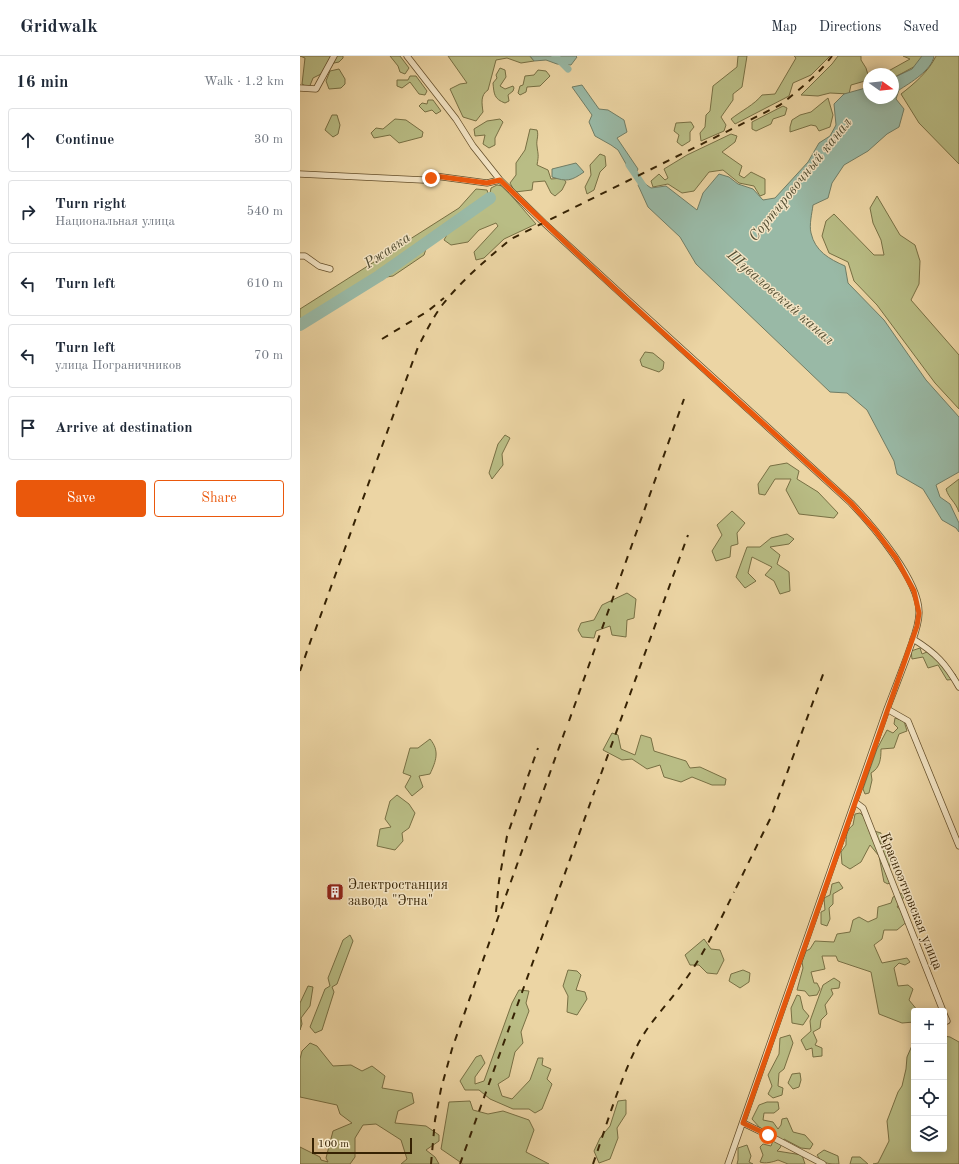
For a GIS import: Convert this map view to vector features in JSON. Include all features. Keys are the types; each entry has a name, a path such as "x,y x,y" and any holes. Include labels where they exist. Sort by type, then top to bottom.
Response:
{"street":[{"path":"300,88 316,89 334,56"},
{"path":"407,56 456,119 473,146 500,180 599,274 851,503 875,530 896,558 914,591 919,613 913,639 887,709 728,1164"},
{"path":"300,174 422,180 435,176 487,183 500,180"},
{"path":"300,256 305,256 319,266 330,269"},
{"path":"913,639 928,648 948,668 959,687"},
{"path":"887,709 908,721 959,846"},
{"name":"Красноэтновская улица","path":"855,802 863,808 942,1008"},
{"path":"743,1123 822,1164"}],"green space":[{"path":"300,56 343,56 343,58 339,62 329,64 323,73 313,78 309,88 302,84 305,58"},
{"path":"390,56 400,56 409,68 405,74 400,72 398,66"},
{"path":"448,56 530,56 534,61 521,63 507,58 496,60 488,90 485,92 483,97 483,112 476,121 463,117 450,89 460,84 467,83"},
{"path":"738,56 747,56 742,87 733,94 733,100 721,117 726,125 724,131 701,141 700,133 705,127 706,115 710,111 713,86 737,67"},
{"path":"794,56 830,56 811,75 793,83 789,96 735,124 731,119 759,99 762,95 775,94 796,58"},
{"path":"838,56 861,56 861,60 866,68 863,68 863,82 851,85 849,94 830,93 818,96 801,95"},
{"path":"903,56 927,56 923,62 899,75 899,68 894,68 910,59"},
{"path":"936,56 959,56 959,164 919,123 901,94 916,82 933,62"},
{"path":"500,68 505,70 506,77 500,86 505,89 513,86 514,88 508,95 509,101 505,103 495,96 493,83 497,78 496,75"},
{"path":"339,69 345,79 345,84 341,88 329,89 326,81 330,71"},
{"path":"538,70 546,71 550,76 540,86 527,87 526,92 520,95 518,93 520,86 523,85 525,76 534,75"},
{"path":"410,76 416,76 427,91 425,95 419,94 410,82 402,88 397,86 397,80 408,80"},
{"path":"828,98 833,115 830,127 819,131 816,126 811,125 790,132 792,120 800,115 811,112"},
{"path":"428,100 433,100 441,111 436,114 432,110 425,112 419,106 422,103 427,104"},
{"path":"783,106 787,108 785,115 773,119 771,124 756,131 752,129 752,122"},
{"path":"332,115 337,115 340,125 338,134 333,137 325,130"},
{"path":"395,119 406,120 423,132 422,137 399,143 390,135 374,138 371,133 376,128 383,129"},
{"path":"500,119 503,122 495,138 495,145 489,148 483,144 485,135 475,136 474,129 487,121"},
{"path":"691,122 694,127 690,132 690,141 682,146 677,142 679,135 674,131 676,123"},
{"path":"530,129 537,130 538,132 537,165 548,170 551,179 563,178 566,182 562,190 555,196 551,193 545,181 533,182 532,190 515,192 510,183 516,175 516,163 525,150"},
{"path":"731,134 737,136 735,142 722,152 742,166 739,175 744,178 751,172 765,179 765,194 760,196 754,186 739,183 723,170 709,172 694,191 682,193 668,184 653,187 651,181 659,174 665,180 668,178 664,169 687,155"},
{"path":"600,154 605,156 606,166 600,172 594,190 587,194 585,187 591,175 590,165"},
{"path":"497,185 503,186 536,224 504,239 484,258 476,260 474,252 498,226 496,223 479,230 468,242 451,245 444,240 449,231 488,205 491,188"},
{"path":"476,189 487,190 489,197 485,205 428,243 424,255 393,276 373,279 300,325 300,309 459,208"},
{"path":"877,196 900,235 915,245 920,261 919,284 911,300 959,355 959,409 935,383 877,305 854,281 848,262 829,253 822,236 826,221 834,214 874,255 884,255 881,240 873,223 870,208"},
{"path":"645,352 653,353 664,362 663,369 659,372 642,366 640,360"},
{"path":"505,435 510,438 502,454 503,465 492,479 489,473 498,444"},
{"path":"787,463 799,471 797,479 818,492 838,513 834,518 799,514 786,490 791,479 775,479 765,495 759,494 758,484 770,466"},
{"path":"959,479 959,512 946,489"},
{"path":"732,511 745,523 737,533 738,544 731,546 730,557 716,561 712,551 722,535 717,525"},
{"path":"787,534 794,539 789,544 770,547 780,555 777,564 789,572 790,591 780,594 774,581 765,575 772,567 752,557 748,573 756,581 745,588 736,577 747,547 760,547 771,538"},
{"path":"627,593 636,599 634,618 627,620 626,637 612,635 610,626 596,631 594,638 582,637 578,630 581,623 594,620 602,605"},
{"path":"920,648 922,654 932,650 948,671 955,674 957,679 947,680 938,665 928,668 923,657 912,659 911,651"},
{"path":"895,718 904,721 907,731 899,734 894,748 881,749 879,763 876,769 871,773 872,780 869,793 865,794 863,789 877,749 887,730 893,733 898,728 894,724"},
{"path":"612,733 618,735 621,749 635,755 641,735 651,738 654,751 686,761 690,768 700,767 726,779 725,785 712,785 692,777 681,782 664,777 660,765 647,769 632,759 622,760 603,750"},
{"path":"430,739 436,752 434,765 430,774 419,776 423,787 412,796 405,787 411,776 403,773 410,748 418,748"},
{"path":"397,795 409,804 415,813 409,828 402,833 403,841 395,850 377,846 380,829 391,827 385,819 390,801"},
{"path":"860,813 872,824 874,831 881,833 881,843 889,850 892,860 889,867 893,879 888,884 884,882 879,856 870,845 861,862 850,869 842,864 841,852 846,845 846,836 853,825 855,814"},
{"path":"839,882 843,888 833,894 833,904 829,908 830,919 827,926 821,924 821,912 825,910 824,898 830,895 832,884"},
{"path":"901,893 904,897 897,907 907,914 909,920 897,930 884,930 882,939 874,945 882,963 907,958 910,962 905,965 899,963 894,968 898,986 908,985 913,989 909,1000 916,1008 911,1008 911,1022 902,1023 879,1014 871,972 838,961 836,956 822,956 825,969 811,972 814,983 817,983 820,989 817,995 809,996 805,991 797,990 803,968 802,962 806,951 810,949 815,941 834,942 837,934 850,932 853,920 859,917 868,922 877,918 878,907 891,903 893,897"},
{"path":"350,935 353,941 337,984 332,987 334,992 322,1030 315,1033 310,1027 325,989 330,986 328,978 343,940"},
{"path":"704,939 711,949 720,950 724,960 717,974 707,973 699,965 690,965 685,955"},
{"path":"568,970 577,971 581,975 576,990 585,992 587,999 577,1015 567,1012 568,996 563,986"},
{"path":"743,970 750,973 749,982 740,988 729,981 731,974"},
{"path":"834,978 840,982 839,988 831,989 833,994 825,1005 827,1014 821,1020 820,1028 813,1032 817,1041 815,1045 822,1048 822,1056 813,1057 812,1048 806,1050 801,1040 811,1031 810,1021 823,985"},
{"path":"308,986 313,987 310,1006 301,1018 302,1024 300,1030 300,1003"},
{"path":"519,990 529,991 526,1003 529,1011 521,1032 523,1043 515,1052 509,1077 498,1084 502,1096 512,1099 530,1080 538,1058 543,1058 542,1065 551,1069 547,1079 552,1084 542,1109 535,1113 529,1109 513,1109 490,1099 479,1090 465,1090 460,1081 476,1057 481,1055 485,1063 475,1077 475,1084 484,1081 512,1003"},
{"path":"797,995 800,996 803,1009 809,1016 803,1025 792,1023 791,1008"},
{"path":"790,1035 793,1043 784,1069 779,1073 778,1086 783,1088 782,1095 773,1098 768,1094 772,1086 768,1075 779,1054 780,1038"},
{"path":"947,1036 959,1042 959,1164 873,1164 878,1163 889,1141 887,1121 898,1092 902,1086 907,1057 911,1048 911,1152 947,1152"},
{"path":"310,1043 317,1046 333,1066 351,1065 362,1071 372,1066 385,1076 382,1088 412,1093 414,1103 398,1111 395,1123 426,1126 439,1135 439,1141 426,1150 435,1157 439,1164 401,1164 407,1159 401,1140 376,1124 363,1125 355,1138 355,1157 350,1164 300,1164 300,1147 320,1157 321,1160 328,1162 326,1158 333,1131 352,1123 340,1114 337,1105 300,1097 300,1059 302,1051"},
{"path":"800,1073 801,1080 799,1087 793,1089 788,1083 792,1074"},
{"path":"626,1100 626,1114 617,1128 618,1138 610,1159 599,1163 594,1151 600,1138 610,1126 618,1101"},
{"path":"470,1101 473,1110 488,1114 503,1111 529,1120 534,1130 526,1152 549,1164 463,1164 441,1149 449,1102"},
{"path":"767,1102 778,1102 779,1109 774,1113 764,1113 763,1120 773,1122 778,1129 781,1125 782,1119 787,1118 793,1132 805,1135 813,1144 810,1149 801,1148 784,1139 777,1151 802,1155 805,1164 788,1164 778,1160 767,1163 760,1162 763,1155 760,1147 763,1144 771,1146 775,1136 769,1131 760,1128 752,1119 759,1105"},
{"path":"747,1145 751,1156 749,1162 753,1164 737,1164 738,1148"},
{"path":"824,1150 838,1156 839,1164 829,1164 821,1160 817,1155"},
{"path":"852,1157 860,1157 868,1164 850,1164"}],"water":[{"path":"530,56 577,57 571,65 557,64 546,60 534,61"},
{"path":"922,56 934,56 925,71 899,90 899,75 912,69"},
{"path":"582,85 599,109 608,110 624,120 627,132 617,138 638,169 636,173 630,171 618,150 595,136 589,122 592,115 572,87"},
{"name":"Сортировочный канал","path":"863,89 863,104 899,104 899,103 904,109 899,127 887,134 868,151 844,165 832,183 828,198 813,205 810,230 819,250 828,257 845,266 848,283 884,320 926,380 959,417 959,472 936,485 940,497 950,504 959,523 959,532 956,528 942,520 923,489 897,474 894,461 867,410 847,393 830,392 696,264 680,237 648,207 638,185 641,181 651,188 666,186 697,210 703,193 719,174 729,177 738,184 753,189 763,200 775,198 808,162 819,143 830,136 836,125 834,104 844,94"},
{"path":"576,163 584,172 576,177 569,180 562,180 552,177 552,169"}],"waterway":[{"name":"Шуваловский канал","path":"555,56 568,69"},
{"name":"Шуваловский канал","path":"629,165 646,190"},
{"name":"Ржавка","path":"300,325 379,276 490,198"}],"railway":[{"path":"315,631 418,347 436,314 459,286 511,239 780,105 814,76 832,56"},
{"path":"382,339 428,311 444,298"},
{"path":"569,721 684,399"},
{"path":"601,774 688,535"},
{"path":"300,671 312,637"},
{"path":"736,888 771,817 825,669"},
{"path":"431,1164 435,1120 441,1089 452,1049 566,728"},
{"path":"496,912 499,881 507,836 538,748"},
{"path":"597,784 599,779"},
{"path":"460,1164 595,790"},
{"path":"593,1164 619,1088 638,1044 647,1029 680,987 703,953 734,892"}],"place":[{"name":"Электростанция завода \"Этна\"","path":"335,892"}],"route":[{"path":"431,178 435,176 487,183 500,180 544,223 851,503 875,530 896,558 918,601 919,613 913,639 887,709 743,1123 768,1135"}]}
